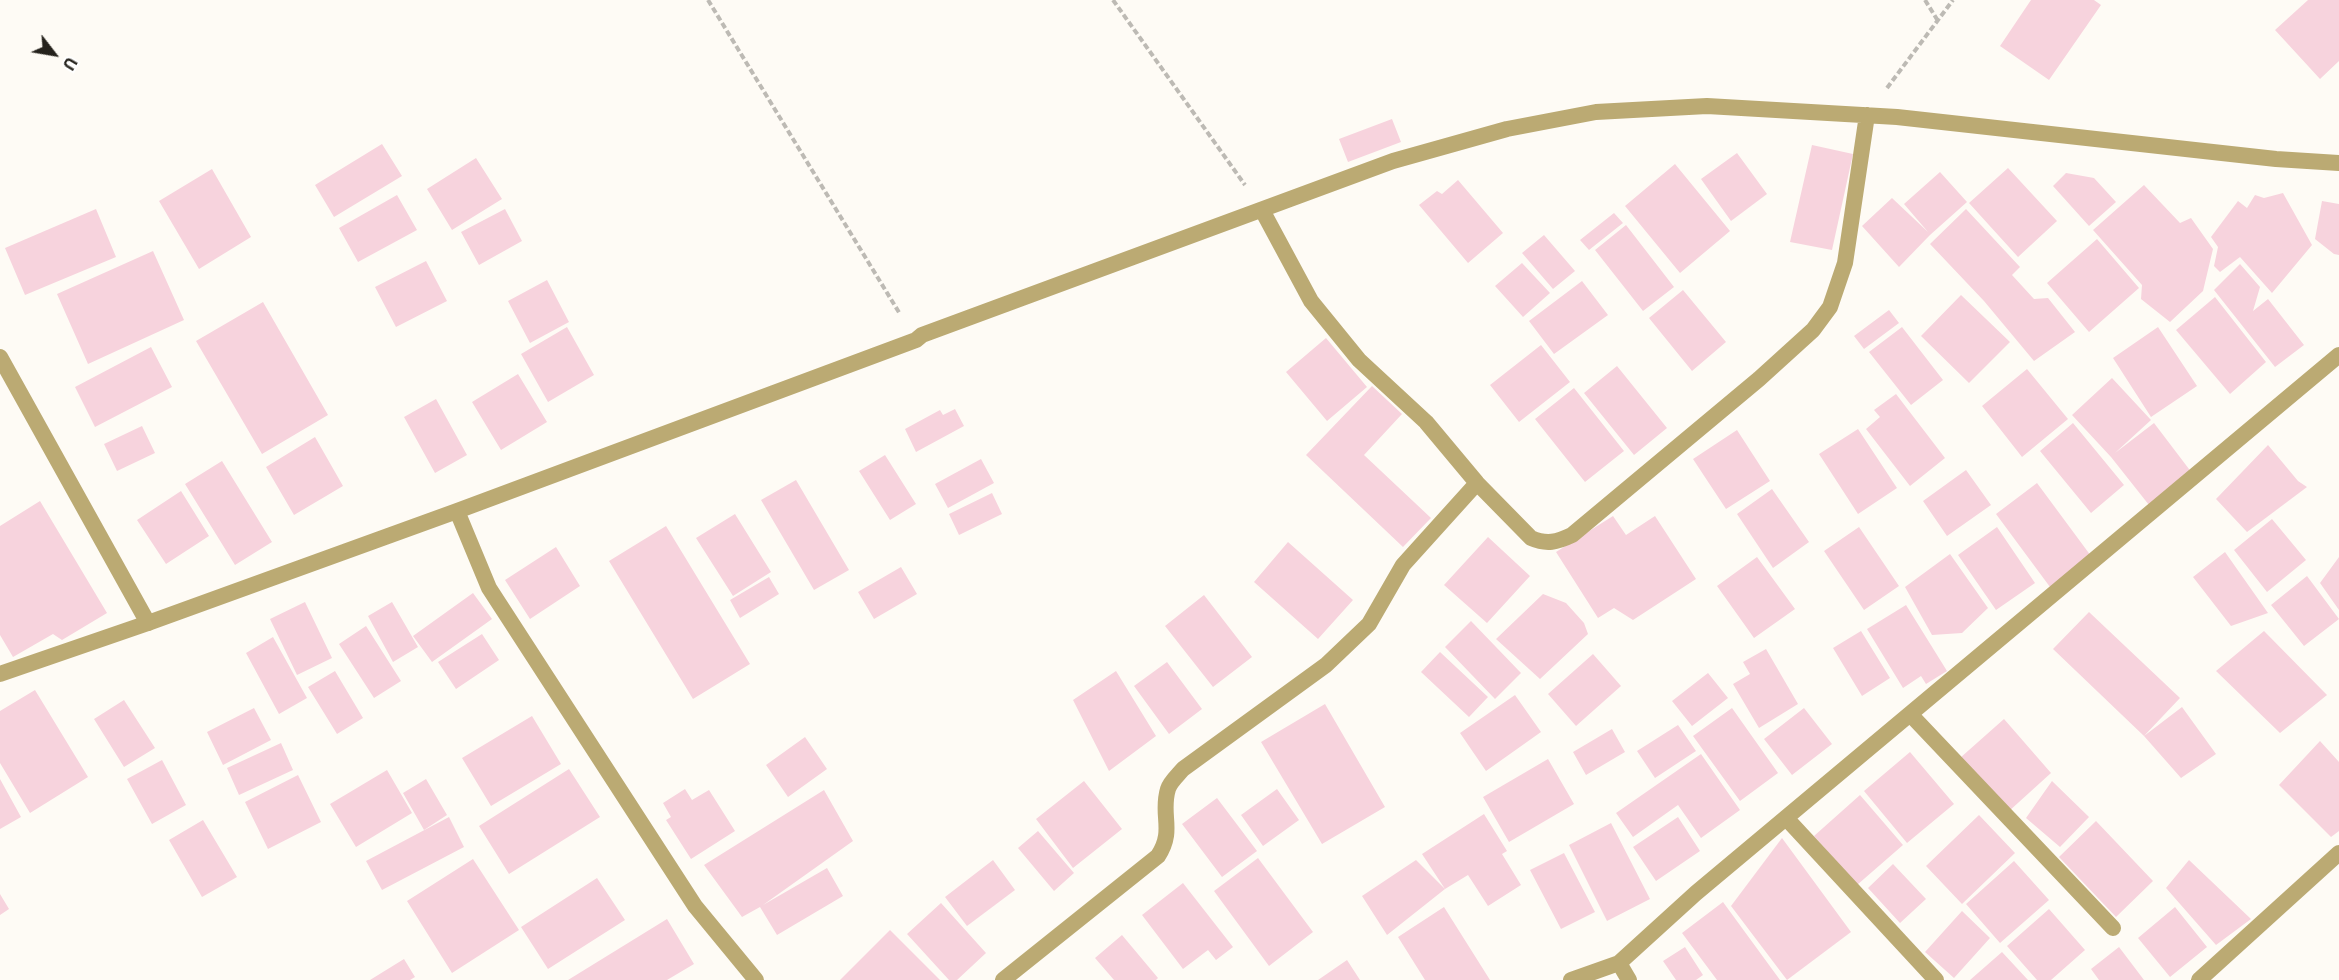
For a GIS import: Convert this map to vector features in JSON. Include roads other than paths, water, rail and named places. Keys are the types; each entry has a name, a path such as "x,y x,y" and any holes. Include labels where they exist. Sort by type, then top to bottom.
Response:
{"street":[{"path":"0,674 457,512 916,340 922,335 1393,161 1507,129 1596,112 1707,106 1867,115 2276,159 2339,163"},
{"path":"1262,210 1311,302 1359,360 1426,422 1478,483 1531,538 1542,543 1558,542 1581,527 1759,379 1813,330 1830,307 1845,263 1867,115"},
{"path":"1571,980 1619,963 1696,893 2339,356"},
{"path":"0,357 148,623"},
{"path":"1003,980 1158,856 1165,846 1168,834 1166,809 1168,788 1183,769 1326,665 1369,624 1402,565 1478,483"},
{"path":"457,512 489,588 695,906 756,980"},
{"path":"1910,714 2113,928"},
{"path":"1787,819 1936,980"},
{"path":"2199,980 2339,853"},
{"path":"1619,963 1629,980"}]}
